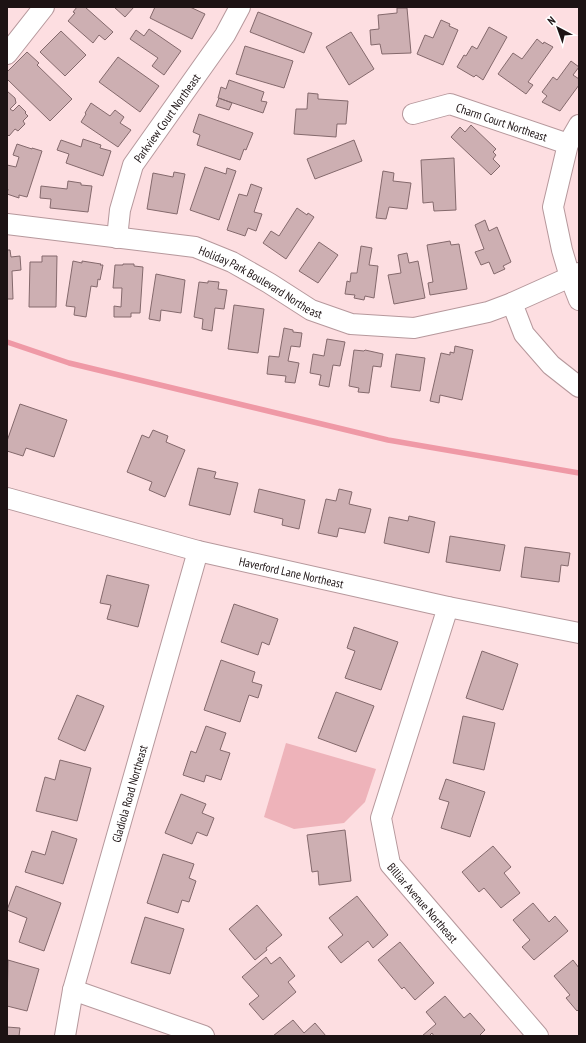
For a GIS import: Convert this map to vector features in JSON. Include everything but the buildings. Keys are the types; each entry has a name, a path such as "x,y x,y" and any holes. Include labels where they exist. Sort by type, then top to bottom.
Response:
{"street":[{"path":"7,54 44,7"},
{"name":"Parkview Court Northeast","path":"117,238 120,210 133,165 224,35 240,7"},
{"name":"Charm Court Northeast","path":"413,114 450,104 568,144"},
{"path":"579,125 568,144 553,207 562,250 574,275 579,300"},
{"name":"Holiday Park Boulevard Northeast","path":"7,224 195,247 232,262 269,283 311,310 351,324 414,328 488,312 512,303 574,275"},
{"path":"512,303 524,334 551,365 579,387"},
{"name":"Haverford Lane Northeast","path":"7,498 198,551 448,607 579,633"},
{"name":"Gladiola Road Northeast","path":"65,1036 74,990 198,551"},
{"name":"Billiar Avenue Northeast","path":"448,607 381,818 390,864 538,1036"},
{"path":"74,990 204,1036"}],"shaded area":[{"path":"286,743 376,769 365,802 344,823 294,829 264,817"}],"waterway":[{"path":"7,342 69,363 388,440 579,473"}]}
